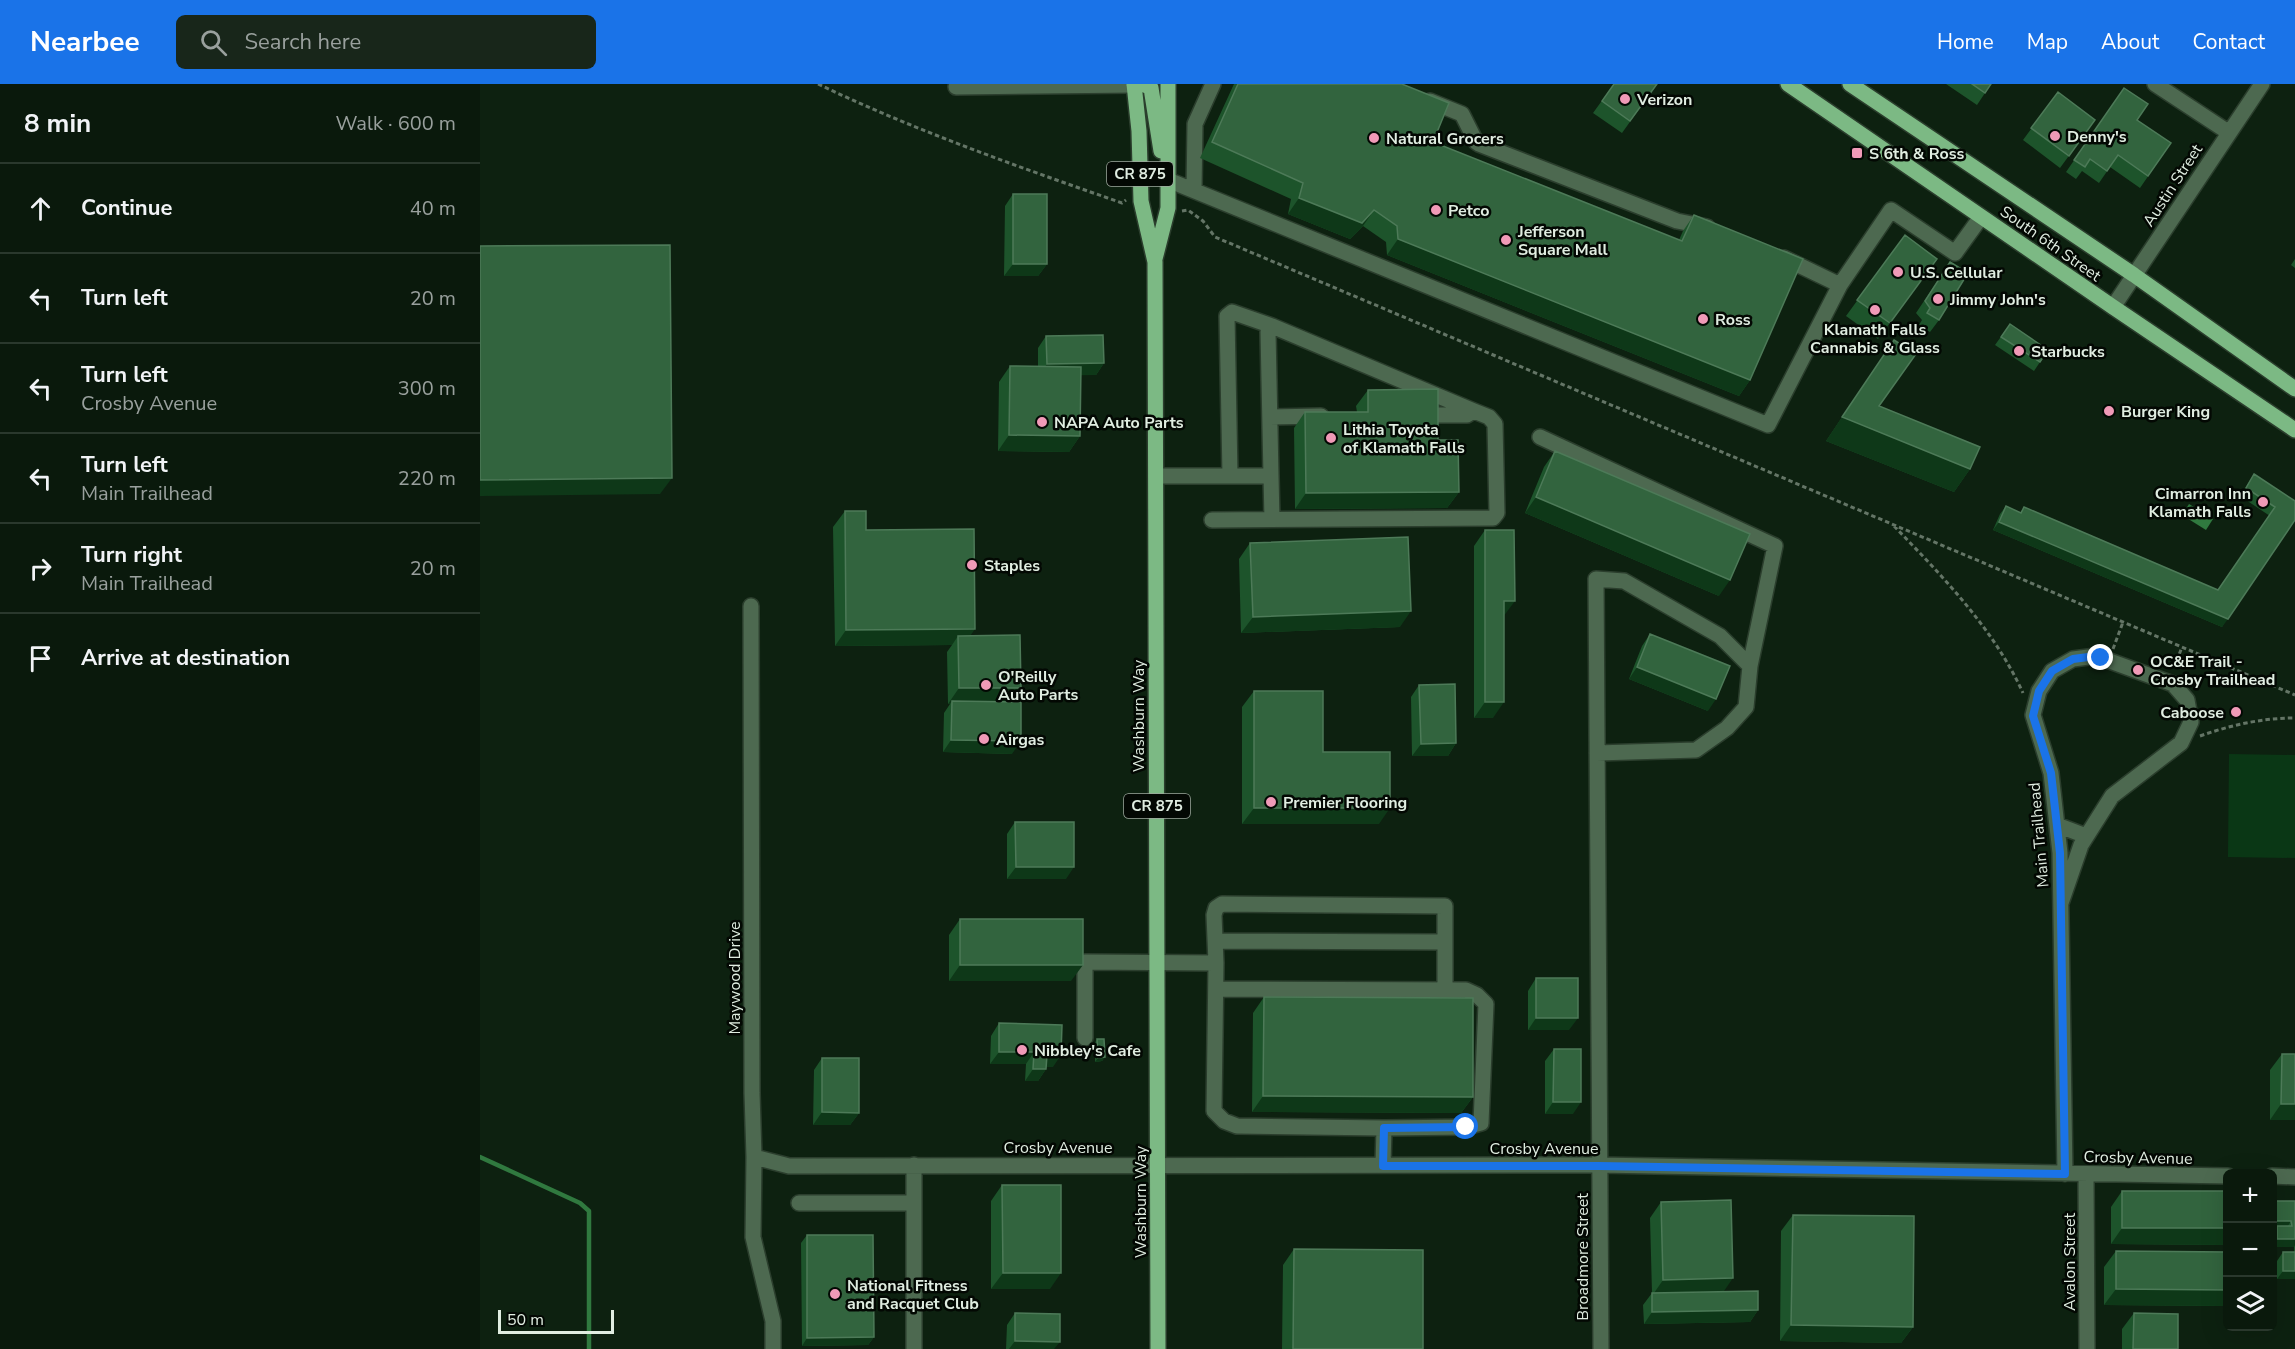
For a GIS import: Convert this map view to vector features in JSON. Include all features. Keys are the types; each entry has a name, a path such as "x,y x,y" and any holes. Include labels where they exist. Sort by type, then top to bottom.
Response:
{"main road":[{"path":"1134,85 1143,84 1151,88 1154,119 1168,180"},
{"name":"Washburn Way","path":"1155,262 1168,208 1168,84"},
{"name":"South 6th Street","path":"1788,84 2295,430"},
{"name":"South 6th Street","path":"1850,84 2134,275 2295,388"},
{"name":"Washburn Way","path":"1134,85 1139,131 1141,201 1155,262 1158,1349"}],"street":[{"path":"1194,190 1195,124 1213,84"},
{"path":"2155,84 2228,132"},
{"name":"Austin Street","path":"2113,307 2262,84"},
{"path":"956,87 1134,85"},
{"path":"1420,97 1462,114 1479,144 1677,221 1718,229"},
{"path":"1168,180 1768,425 1840,285 1891,210 1955,254 1981,217"},
{"path":"1768,251 1840,285"},
{"path":"1212,520 1493,518 1497,513 1495,424 1489,417 1272,326 1232,312 1227,316 1230,476"},
{"path":"1272,326 1268,332 1272,519"},
{"path":"1427,415 1467,415 1474,411"},
{"path":"1270,417 1335,416"},
{"path":"1540,436 1775,546 1750,666 1746,706 1727,728 1696,750 1597,753"},
{"path":"1156,476 1271,476"},
{"name":"Broadmore Street","path":"1600,1349 1596,579 1624,581 1720,636 1750,666"},
{"name":"Maywood Drive","path":"751,606 753,1237 773,1321 773,1349"},
{"path":"2033,716 2039,691 2052,671 2073,659 2096,656 2173,684 2187,700 2191,722 2181,743"},
{"name":"Main Trailhead","path":"2033,716 2051,773 2057,825 2061,903 2065,1174"},
{"name":"Main Trailhead","path":"2061,903 2080,845 2112,796 2181,743"},
{"path":"2057,825 2086,836"},
{"path":"1216,989 1445,990 1466,990 1477,995 1486,1004 1481,1123 1466,1127 1238,1126 1224,1121 1214,1111 1216,963 1214,915 1216,909 1222,904 1445,906 1445,990"},
{"path":"1215,941 1445,942"},
{"path":"1085,1038 1085,962 1216,963"},
{"path":"1383,1166 1384,1128"},
{"name":"Crosby Avenue","path":"754,1157 789,1166 1599,1166 2223,1176"},
{"path":"914,1165 915,1349"},
{"name":"Avalon Street","path":"2086,1175 2087,1349"},
{"path":"2277,1176 2295,1177"},
{"path":"799,1203 914,1203"}],"path":[{"path":"818,84 861,105 1019,167 1122,202 1129,198 1141,201"},
{"path":"1168,208 1188,210 1203,221 1215,237 2295,695"},
{"path":"1893,525 1957,592 2013,671 2033,716"},
{"path":"2108,660 2123,622"},
{"path":"2168,682 2182,647"},
{"path":"2181,743 2222,728 2267,718 2295,718"}],"shaded area":[{"path":"2189,504 2213,519 2206,530 2182,515"},
{"path":"2229,754 2295,755 2295,858 2228,857"}],"building":[{"name":"Jefferson Square Mall","path":"1238,84 1402,84 1449,103 1433,142 1682,241 1694,215 1803,259 1750,380 1398,239 1397,226 1374,210 1362,223 1299,198 1303,183 1212,142"},
{"name":"Verizon","path":"1614,84 1657,84 1630,121 1602,101"},
{"path":"1972,84 1991,84 1985,93"},
{"path":"2124,88 2148,104 2137,120 2171,143 2148,176 2118,155 2107,171 2090,159 2085,167 2074,160"},
{"name":"Denny's","path":"2058,92 2095,120 2069,156 2031,128"},
{"path":"1013,194 1047,194 1047,264 1013,264"},
{"path":"1905,235 1937,259 1890,323 1857,300"},
{"path":"670,245 672,478 480,480 480,246"},
{"name":"Jimmy John's","path":"1950,262 1968,273 1939,320 1927,313 1930,308 1925,301"},
{"path":"2010,324 2048,350 2040,362 2001,337"},
{"path":"1103,335 1104,363 1047,364 1046,336"},
{"path":"1894,340 1916,354 1879,406 1980,447 1970,469 1842,417"},
{"path":"1010,366 1081,367 1080,436 1009,435"},
{"path":"1438,389 1438,440 1458,440 1459,492 1306,493 1305,412 1368,412 1368,390"},
{"path":"1555,451 1750,534 1730,580 1536,497"},
{"path":"2254,474 2295,501 2295,520 2228,619 1999,522 2006,506 2021,513 2024,507 2218,590 2275,507 2246,488"},
{"path":"845,511 866,511 866,530 974,529 975,629 846,630"},
{"path":"1485,530 1514,530 1515,601 1504,601 1504,702 1485,702"},
{"path":"1408,537 1411,611 1253,617 1250,543"},
{"path":"1650,634 1730,666 1716,699 1637,667"},
{"path":"1020,635 1021,688 959,688 958,636"},
{"path":"1455,684 1456,743 1421,744 1419,685"},
{"path":"1254,691 1323,691 1323,752 1390,752 1390,808 1254,808"},
{"path":"952,701 1021,702 1021,741 951,740"},
{"path":"1015,822 1074,822 1074,867 1016,867"},
{"path":"960,919 1083,919 1083,965 960,965"},
{"path":"1536,978 1578,978 1578,1018 1536,1018"},
{"path":"1264,997 1473,998 1473,1097 1263,1096"},
{"path":"999,1023 1062,1025 1061,1055 1047,1055 1046,1069 1033,1069 1034,1052 999,1052"},
{"path":"1097,1039 1104,1039 1105,1057 1098,1058"},
{"path":"1554,1049 1581,1049 1581,1102 1553,1102"},
{"path":"2282,1054 2295,1054 2295,1104 2281,1104"},
{"path":"822,1058 859,1058 859,1113 822,1112"},
{"path":"1002,1185 1061,1185 1061,1273 1003,1273"},
{"path":"2122,1191 2223,1191 2223,1228 2122,1228"},
{"path":"1731,1200 1733,1278 1663,1280 1661,1202"},
{"path":"2277,1201 2295,1201 2295,1239 2277,1239 2277,1226 2292,1226 2291,1221 2277,1221"},
{"path":"1793,1215 1914,1216 1913,1327 1791,1325"},
{"name":"National Fitness and Racquet Club","path":"807,1235 873,1235 874,1337 807,1338"},
{"path":"1294,1249 1423,1250 1423,1349 1293,1349"},
{"path":"2116,1251 2223,1252 2223,1290 2116,1289"},
{"path":"2283,1252 2295,1252 2295,1271 2283,1271"},
{"path":"1758,1291 1758,1310 1652,1312 1652,1293"},
{"path":"1015,1313 1060,1314 1060,1342 1015,1341"},
{"path":"2134,1313 2178,1314 2178,1349 2133,1349"}],"waterway":[{"path":"480,1157 580,1203 589,1211 589,1349"}],"place":[{"name":"Verizon","path":"1625,99"},
{"name":"Denny's","path":"2055,136"},
{"name":"Natural Grocers","path":"1374,138"},
{"name":"S 6th & Ross","path":"1857,153"},
{"name":"Petco","path":"1436,210"},
{"name":"Jefferson Square Mall","path":"1506,240"},
{"name":"U.S. Cellular","path":"1898,272"},
{"name":"Jimmy John's","path":"1938,299"},
{"name":"Klamath Falls Cannabis & Glass","path":"1875,310"},
{"name":"Ross","path":"1703,319"},
{"name":"Starbucks","path":"2019,351"},
{"name":"Burger King","path":"2109,411"},
{"name":"NAPA Auto Parts","path":"1042,422"},
{"name":"Lithia Toyota of Klamath Falls","path":"1331,438"},
{"name":"Cimarron Inn Klamath Falls","path":"2263,502"},
{"name":"Staples","path":"972,565"},
{"name":"OC&E Trail - Crosby Trailhead","path":"2138,670"},
{"name":"O'Reilly Auto Parts","path":"986,685"},
{"name":"Caboose","path":"2236,712"},
{"name":"Airgas","path":"984,739"},
{"name":"Premier Flooring","path":"1271,802"},
{"name":"Nibbley's Cafe","path":"1022,1050"},
{"name":"National Fitness and Racquet Club","path":"835,1294"}],"route":[{"path":"1466,1127 1384,1128 1383,1166 1599,1166 2065,1174 2060,853 2051,773 2033,716 2039,691 2052,671 2073,659 2096,656 2101,658"}]}
